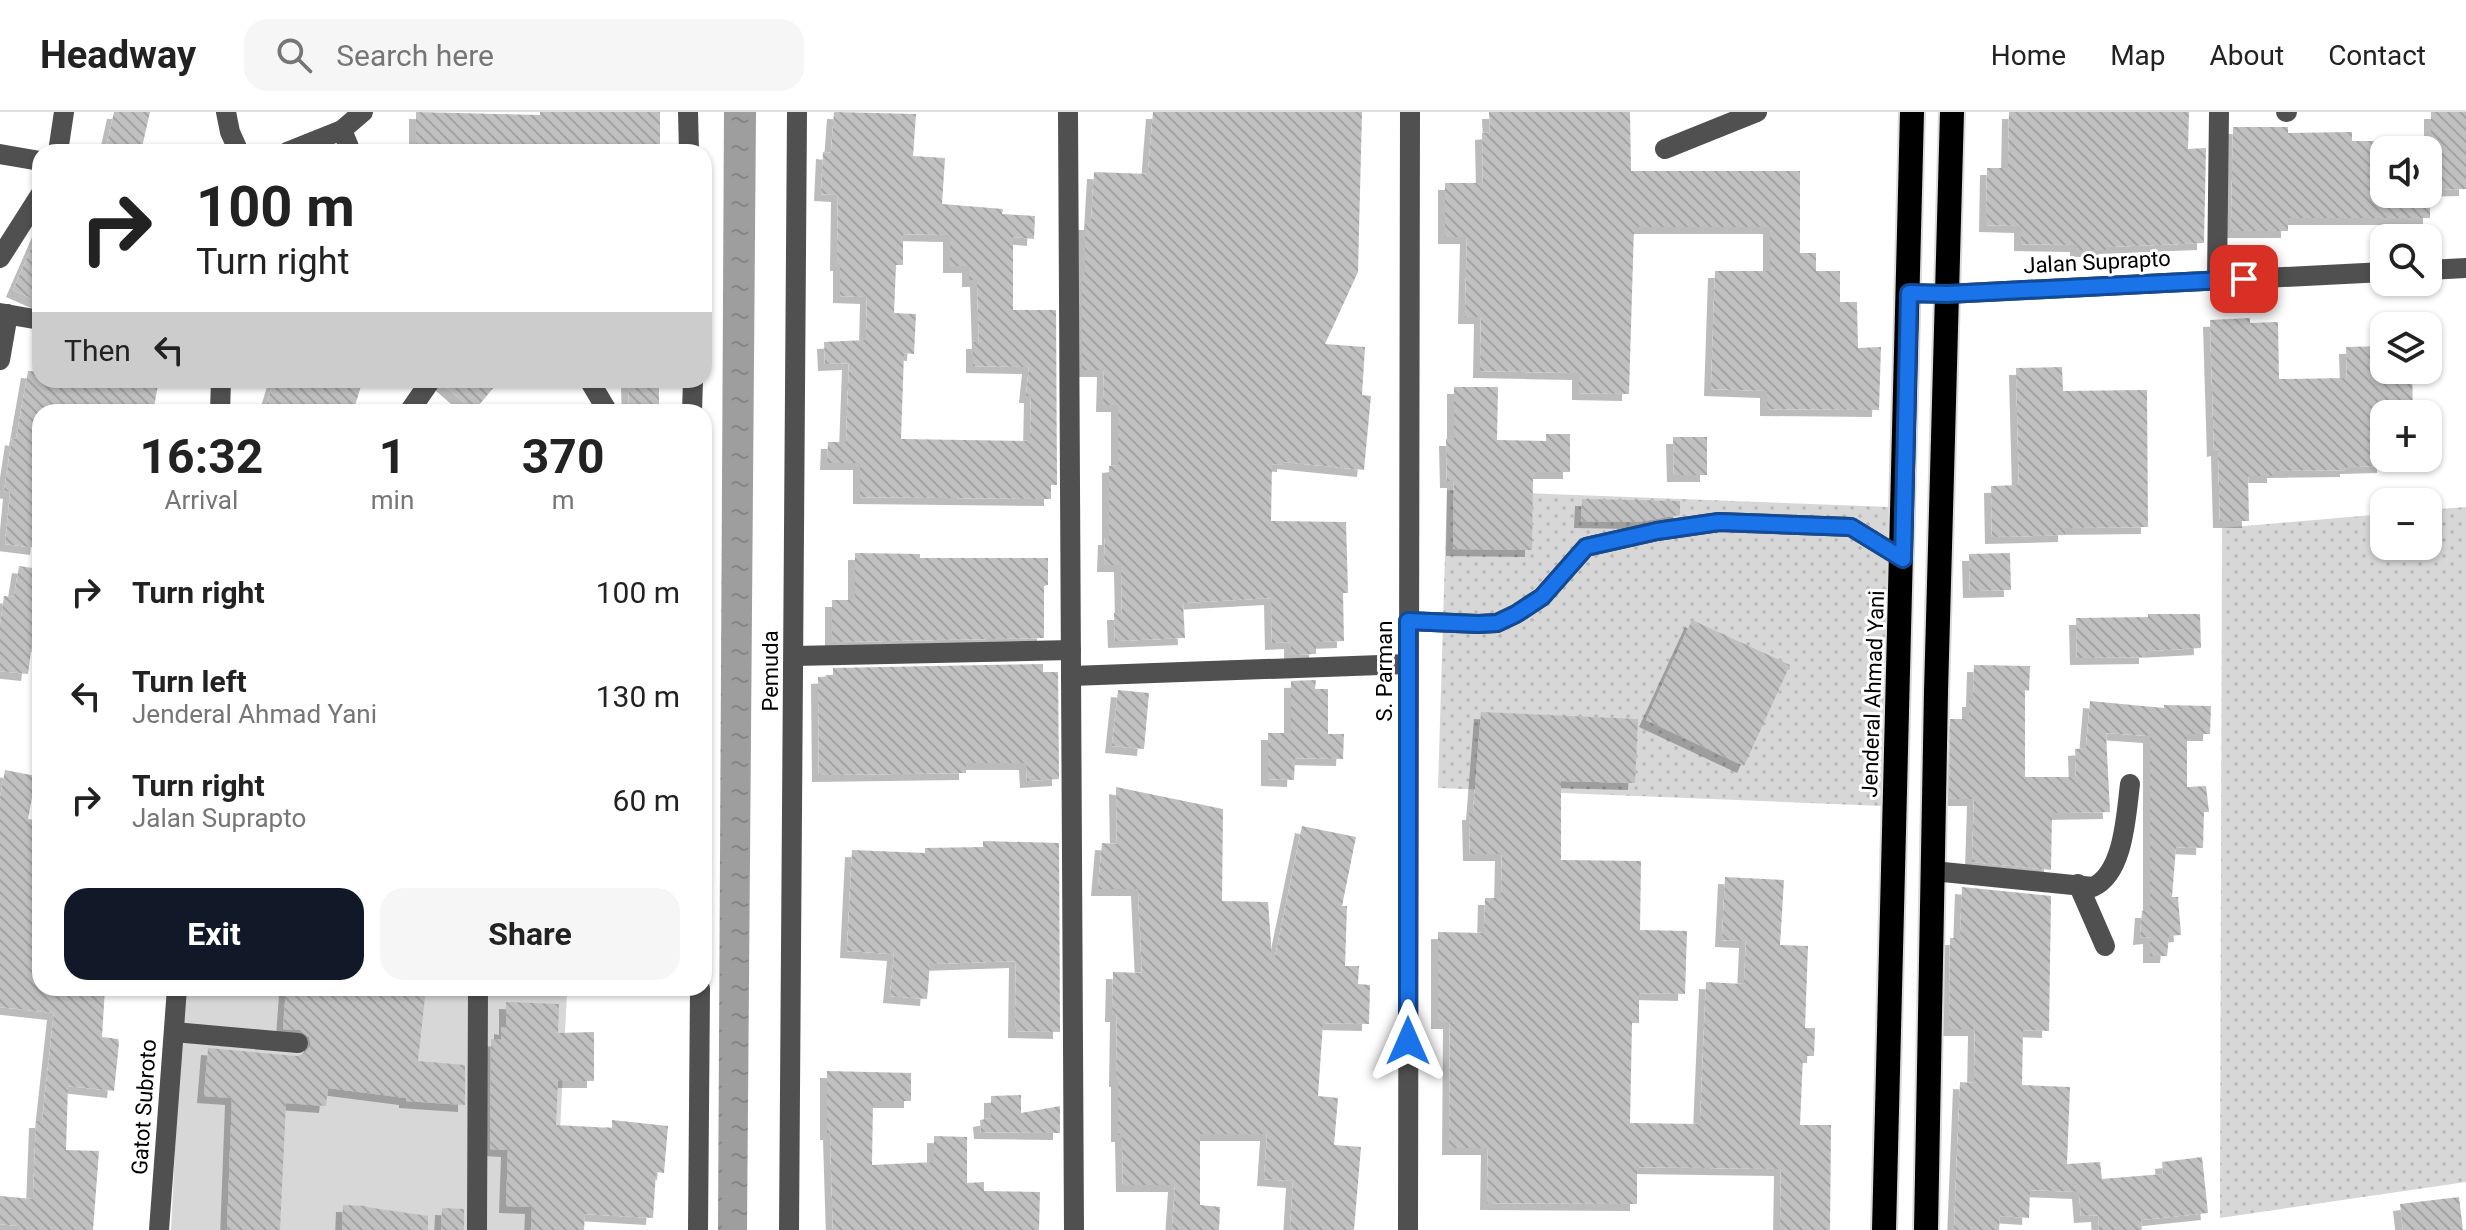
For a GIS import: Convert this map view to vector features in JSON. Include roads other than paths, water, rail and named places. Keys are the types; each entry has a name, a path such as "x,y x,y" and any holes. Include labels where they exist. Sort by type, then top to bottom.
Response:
{"highway":[{"name":"Jenderal Ahmad Yani","path":"1884,1230 1912,112"},
{"path":"1926,1230 1952,112"}],"street":[{"path":"59,144 64,112"},
{"path":"226,112 235,144"},
{"path":"307,144 342,130 363,112"},
{"path":"688,112 689,144"},
{"name":"Pemuda","path":"789,1230 797,112"},
{"path":"1068,112 1074,1230"},
{"name":"S. Parman","path":"1408,1230 1410,112"},
{"path":"1665,149 1757,112"},
{"path":"2217,280 2219,112"},
{"path":"342,130 348,144"},
{"path":"0,154 32,160"},
{"path":"0,258 32,208"},
{"path":"2442,269 2466,268"},
{"name":"Jalan Suprapto","path":"1909,293 1947,294 2370,273"},
{"path":"0,360 4,313 32,318"},
{"path":"1408,621 1497,623 1542,597 1586,547 1657,531 1719,522 1851,527 1903,559"},
{"path":"794,656 1071,650"},
{"path":"1071,676 1408,664"},
{"path":"1933,871 2093,887 2104,882 2115,861 2123,836 2130,784"},
{"path":"2078,884 2105,946"},
{"name":"Gatot Subroto","path":"159,1230 176,996"},
{"path":"477,1230 478,996"},
{"path":"698,1230 700,996"},
{"path":"174,1032 298,1043"}],"water":[{"path":"724,112 756,112 747,1230 718,1230"}]}
